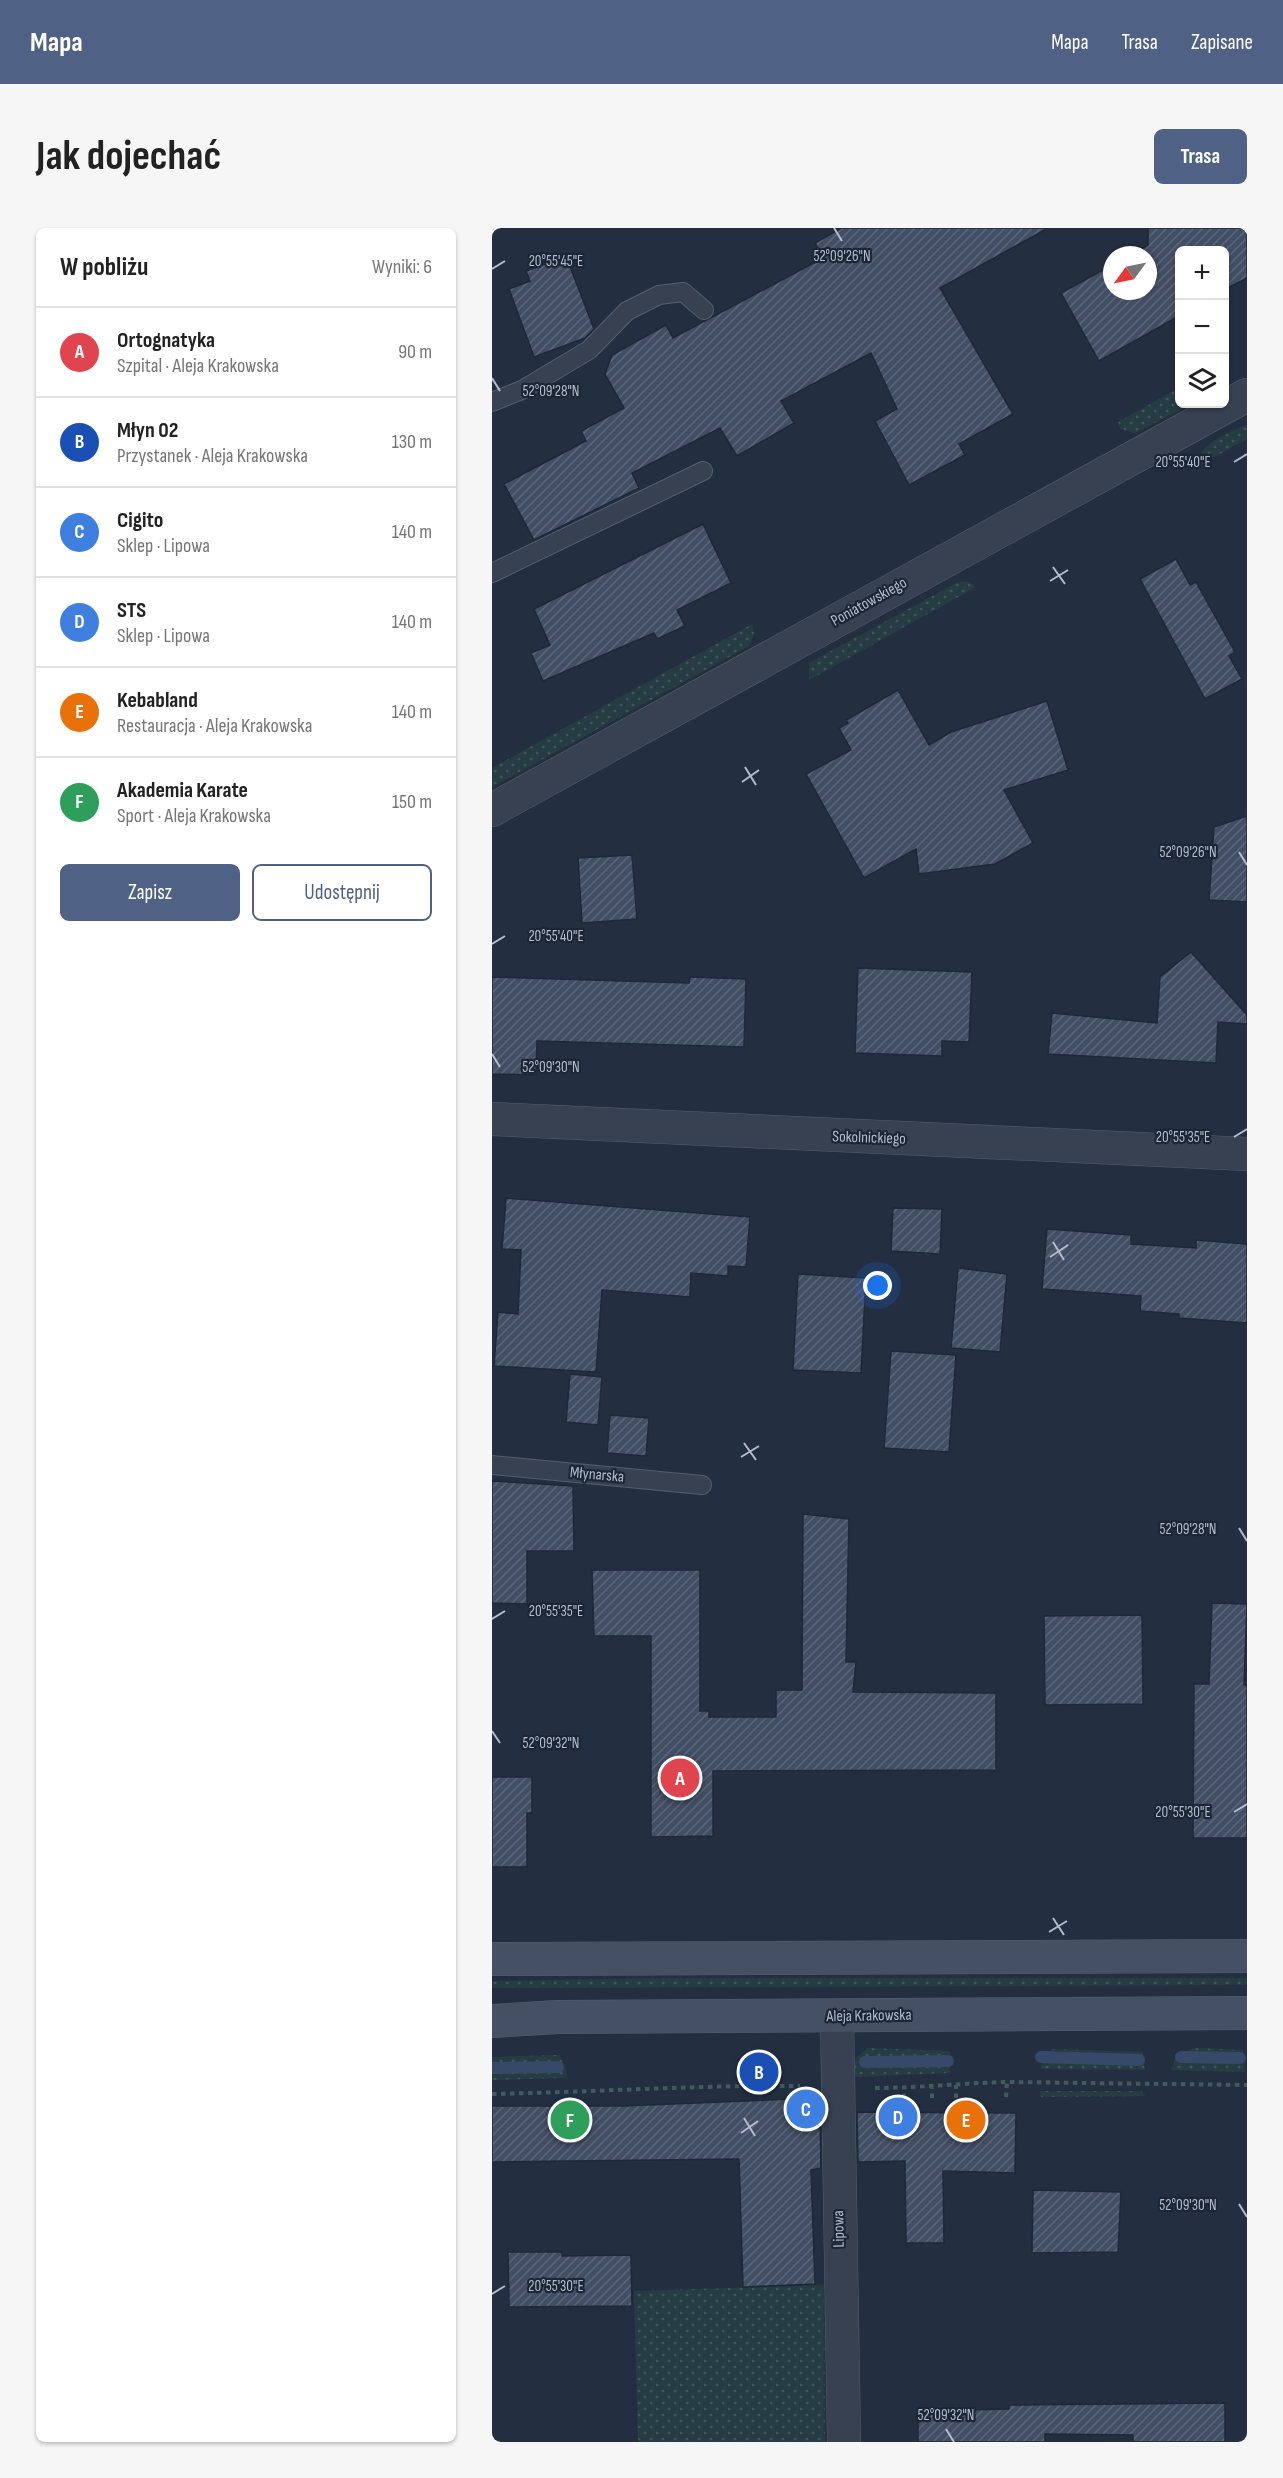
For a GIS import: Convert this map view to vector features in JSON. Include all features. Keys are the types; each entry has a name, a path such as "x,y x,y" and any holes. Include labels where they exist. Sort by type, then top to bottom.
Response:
{"main road":[{"path":"492,1959 1247,1956"},
{"name":"Aleja Krakowska","path":"492,2020 558,2017 1247,2013"}],"street":[{"name":"Poniatowskiego","path":"492,810 1247,395"},
{"name":"Sokolnickiego","path":"492,1119 1247,1154"},
{"name":"Lipowa","path":"837,2017 844,2442"}],"lane":[{"path":"492,402 522,390 589,350 627,310 659,296 683,292 704,310"},
{"path":"492,573 703,471"},
{"name":"Młynarska","path":"492,1465 702,1485"}],"path":[{"path":"1006,2097 1007,2082"},
{"path":"864,2088 932,2088 1007,2082 1247,2085"},
{"path":"956,2085 956,2098"},
{"path":"492,2094 592,2092 648,2087 809,2086"},
{"path":"904,2088 904,2098"},
{"path":"932,2088 932,2098"}],"green space":[{"path":"1175,390 1175,408 1183,408 1135,433 1121,429 1118,422"},
{"path":"1247,424 1247,439 1200,465 1200,457 1209,445"},
{"path":"958,582 969,582 976,587 809,680 809,663"},
{"path":"752,624 754,633 749,646 492,787 492,768"},
{"path":"662,1978 1247,1978 1247,1985 492,1988 492,1981"},
{"path":"867,2048 950,2051 950,2073 851,2077 857,2057"},
{"path":"1194,2048 1243,2050 1245,2072 1171,2070 1176,2056"},
{"path":"1054,2049 1142,2052 1145,2070 1041,2069 1043,2054"},
{"path":"559,2055 566,2069 567,2078 492,2080 492,2057"},
{"path":"1040,2091 1142,2091 1145,2096 1041,2097"},
{"path":"824,2285 825,2442 638,2442 634,2291"}],"building":[{"path":"841,228 1048,228 940,288 1013,414 959,444 965,455 909,485 875,421 897,409 871,353 781,401 794,423 737,456 720,428 632,473 639,488 534,540 504,484 586,441 581,431 624,408 605,374 612,355 666,325 673,338 823,258 815,243"},
{"path":"1148,228 1247,228 1247,278 1229,287 1229,246 1175,246 1175,318 1099,361 1061,293 1103,270 1103,300 1157,300 1157,246 1146,246"},
{"path":"566,256 594,329 585,338 534,357 509,289 530,281 526,271"},
{"path":"703,524 731,583 677,610 685,626 657,639 654,633 543,681 531,653 550,645 534,609"},
{"path":"1176,559 1190,585 1196,582 1235,652 1229,656 1242,679 1205,699 1140,579"},
{"path":"898,690 929,745 951,732 1047,701 1068,770 1004,790 1033,843 995,864 919,874 916,849 864,878 806,774 851,750 839,728 848,723 846,720"},
{"path":"1247,816 1247,902 1209,900 1214,827"},
{"path":"632,855 637,919 582,923 578,858"},
{"path":"1191,952 1247,1015 1247,1024 1218,1022 1216,1063 1048,1054 1052,1013 1157,1023 1160,977"},
{"path":"858,968 972,972 969,1042 942,1041 942,1056 855,1053"},
{"path":"492,977 689,983 690,977 746,979 744,1047 537,1041 536,1075 492,1074"},
{"path":"506,1198 750,1217 746,1267 728,1266 728,1276 691,1273 690,1297 602,1290 596,1372 494,1366 498,1312 518,1314 521,1250 502,1249"},
{"path":"893,1208 942,1209 940,1254 891,1251"},
{"path":"1047,1229 1131,1235 1131,1244 1196,1248 1196,1240 1247,1244 1247,1323 1179,1318 1179,1314 1140,1311 1141,1296 1042,1289"},
{"path":"958,1268 1007,1274 1000,1352 951,1348"},
{"path":"798,1274 866,1278 861,1373 793,1370"},
{"path":"891,1351 956,1355 949,1452 884,1448"},
{"path":"570,1374 602,1377 598,1425 566,1422"},
{"path":"610,1415 649,1418 646,1456 607,1453"},
{"path":"492,1481 573,1486 574,1551 527,1551 527,1604 492,1603"},
{"path":"803,1514 849,1519 846,1662 856,1662 853,1692 996,1693 996,1770 713,1771 713,1836 651,1837 651,1636 594,1636 592,1570 700,1570 700,1711 709,1711 709,1717 776,1717 776,1690 802,1690"},
{"path":"1212,1603 1247,1604 1244,1685 1247,1685 1247,1838 1193,1838 1194,1684 1209,1684"},
{"path":"1142,1615 1143,1704 1045,1705 1044,1616"},
{"path":"492,1777 532,1777 532,1813 527,1813 527,1867 492,1867"},
{"path":"817,2098 817,2113 820,2113 821,2168 811,2170 815,2284 743,2287 739,2159 492,2162 492,2106 623,2106"},
{"path":"857,2112 1016,2113 1015,2173 943,2171 944,2243 906,2243 905,2161 858,2162"},
{"path":"1033,2190 1121,2192 1118,2252 1032,2253"},
{"path":"508,2252 562,2252 562,2256 631,2255 632,2306 509,2307"},
{"path":"1225,2403 1225,2442 1133,2442 1133,2435 1045,2434 1045,2442 918,2442 918,2411 1009,2409 1009,2405"}],"waterway":[{"path":"1041,2057 1139,2060"},
{"path":"1181,2057 1240,2058"},
{"path":"865,2062 948,2061"},
{"path":"492,2068 558,2067"}],"place":[{"name":"Ortognatyka","path":"680,1778"},
{"name":"Młyn 02","path":"759,2072"},
{"name":"Cigito","path":"806,2109"},
{"name":"STS","path":"898,2117"},
{"name":"Akademia Karate","path":"570,2120"},
{"name":"Kebabland","path":"966,2120"}]}
